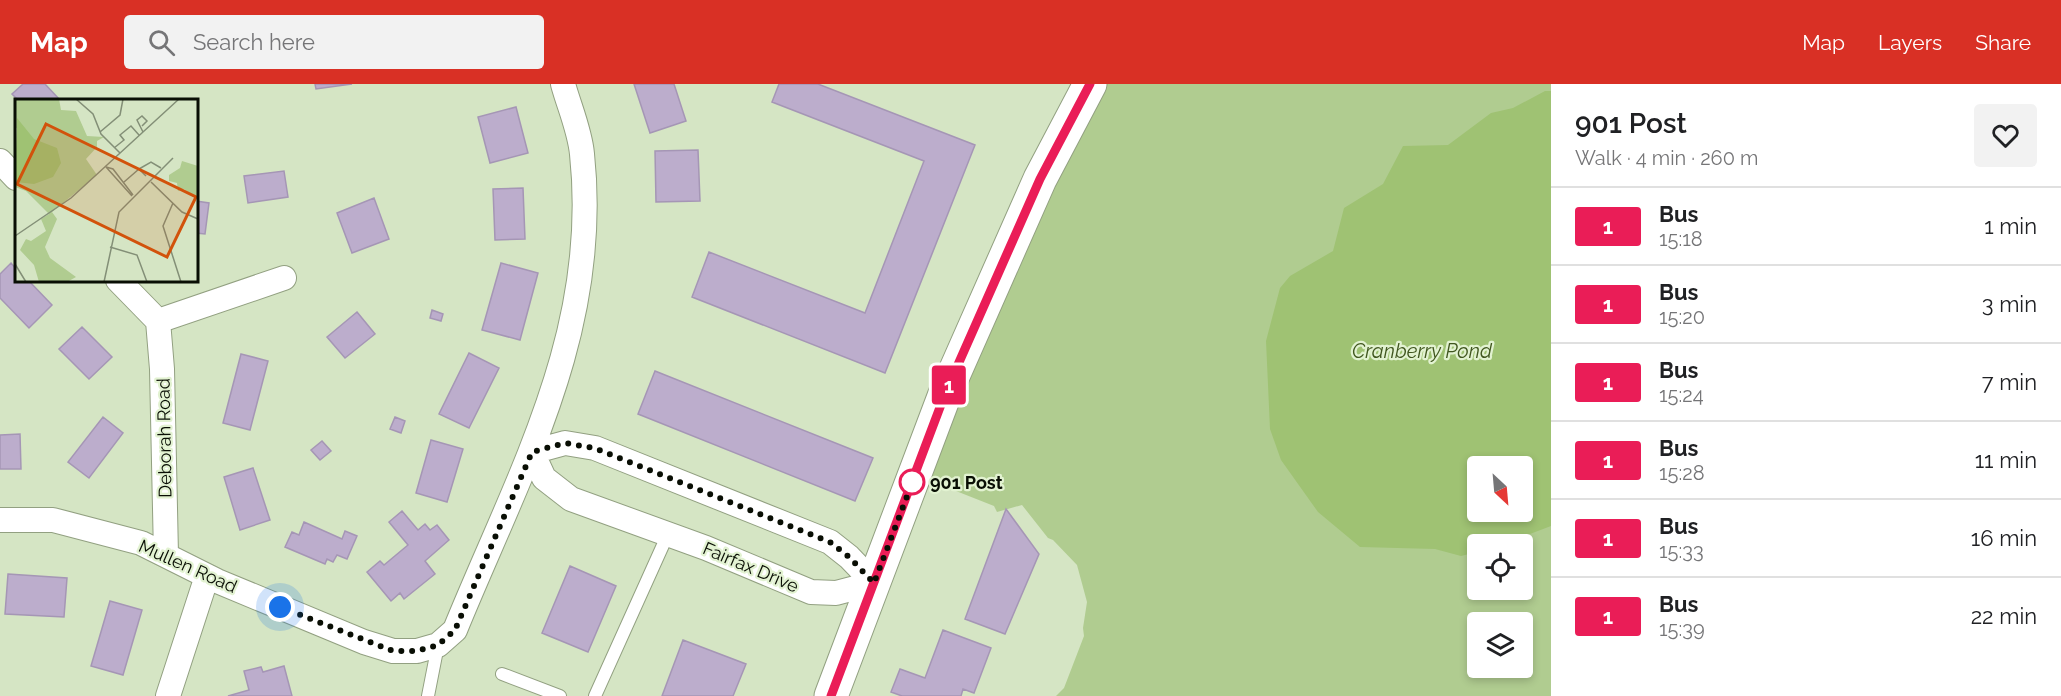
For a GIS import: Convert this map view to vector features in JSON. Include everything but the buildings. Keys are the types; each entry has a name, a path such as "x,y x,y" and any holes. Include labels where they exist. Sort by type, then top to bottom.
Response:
{"main road":[{"path":"831,696 945,394 1040,179 1090,84"}],"street":[{"path":"438,645 455,630 532,452 562,362 576,306 584,258 585,208 582,152 563,84"},
{"path":"0,161 15,177"},
{"path":"120,282 158,321 284,278"},
{"name":"Deborah Road","path":"158,321 162,369 166,555"},
{"path":"532,452 565,443 594,448 830,542 849,557 874,583"},
{"name":"Fairfax Drive","path":"532,452 544,478 571,499 668,534 811,592 836,593 874,583"},
{"name":"Mullen Road","path":"0,520 53,520 141,543 207,576 364,642 393,651 417,651 438,645"},
{"path":"168,696 207,576"}],"lane":[{"path":"594,696 668,534"},
{"path":"428,696 438,645"},
{"path":"502,674 560,696"}],"shaded area":[{"path":"1092,84 1551,84 1551,110 1379,205 1467,515 1467,522 1469,522 1472,534 1467,534 1467,600 1533,600 1533,534 1523,534 1551,520 1551,696 1056,696 1064,688 1084,636 1087,602 1077,565 1053,540 1048,538 1022,505 997,512 994,506 918,476"}],"water":[{"name":"Cranberry Pond","path":"1545,91 1551,91 1551,526 1530,534 1467,534 1467,554 1461,556 1435,549 1360,547 1318,512 1281,460 1270,429 1266,341 1280,288 1290,276 1333,251 1344,208 1383,184 1403,146 1448,145 1491,113 1513,108"}],"bus line":[{"name":"1","path":"831,696 945,394 1040,179 1090,84"}],"place":[{"name":"901 Post","path":"912,482"}],"route":[{"path":"280,607 364,642 393,651 417,651 438,645 455,630 532,452 565,443 594,448 830,542 849,557 874,583 914,478 912,482"}]}
